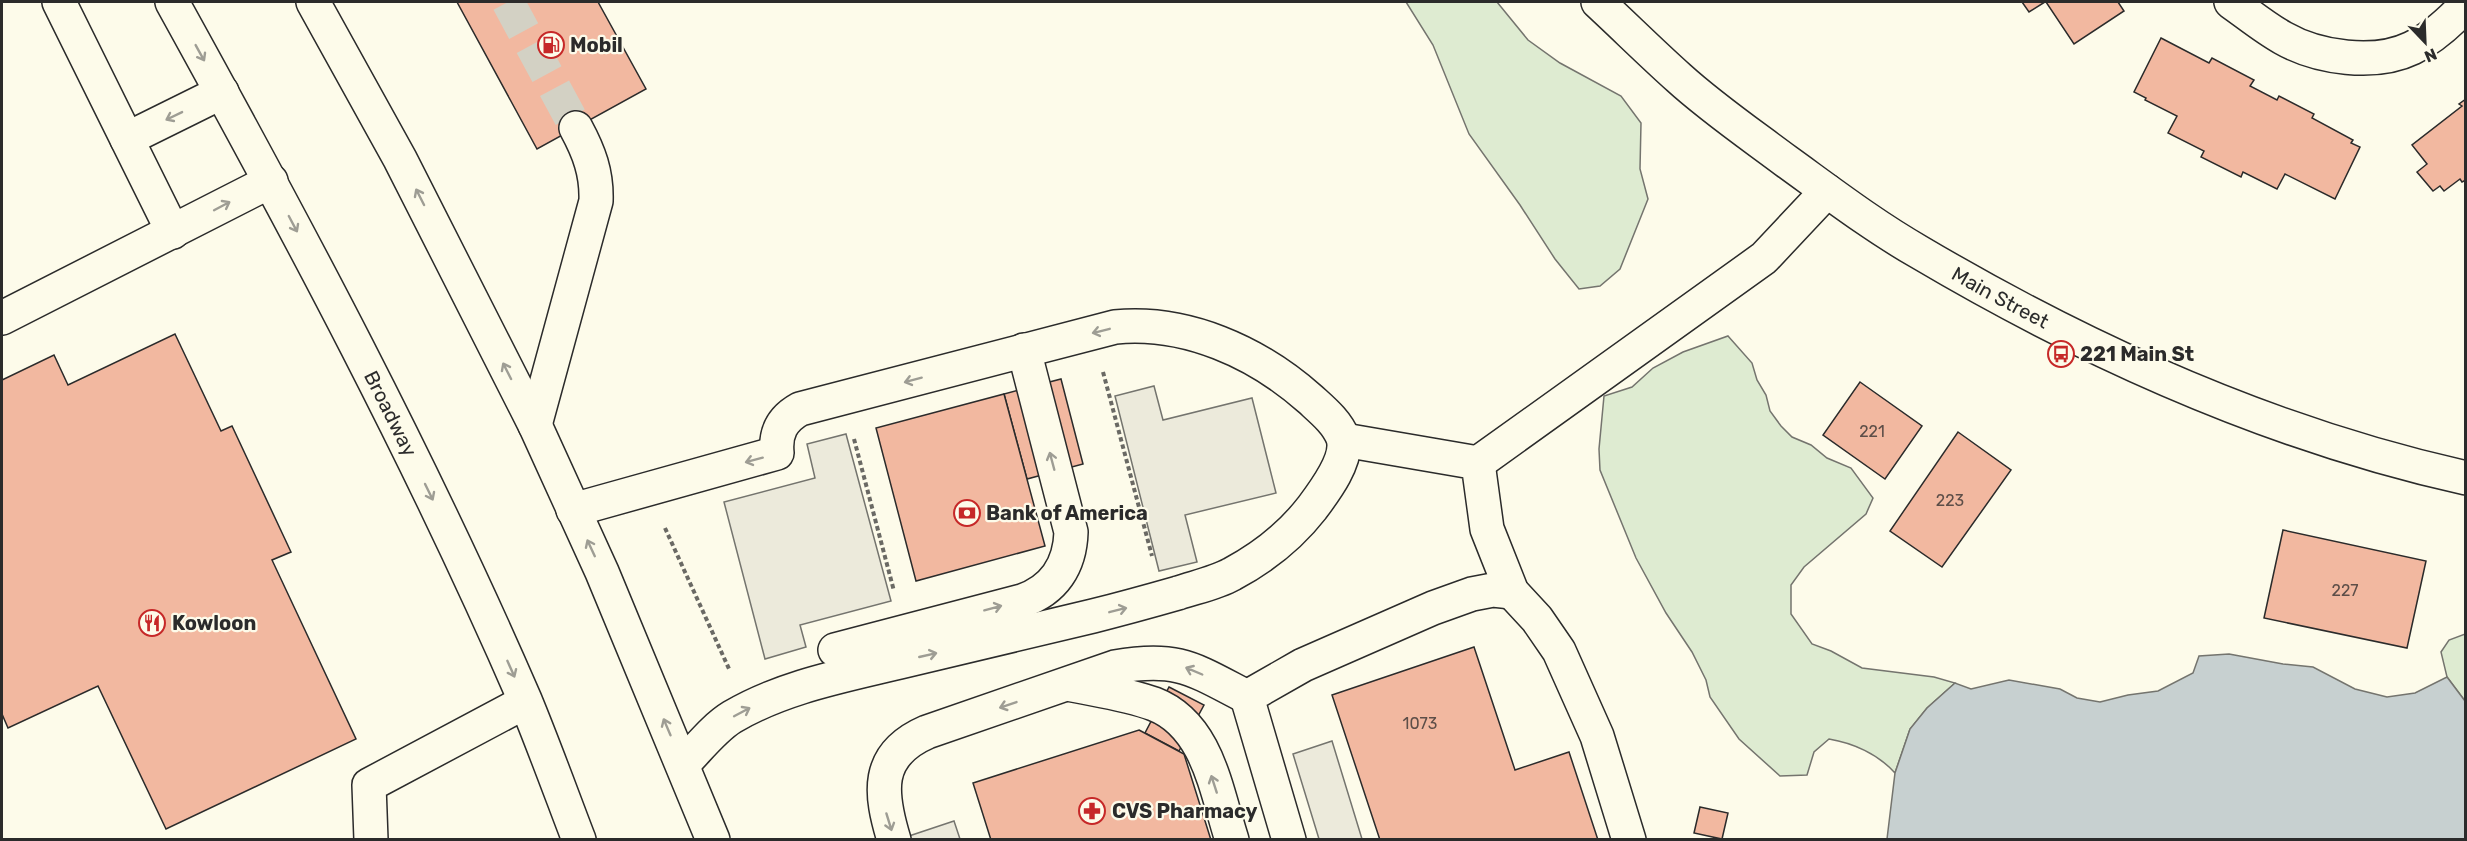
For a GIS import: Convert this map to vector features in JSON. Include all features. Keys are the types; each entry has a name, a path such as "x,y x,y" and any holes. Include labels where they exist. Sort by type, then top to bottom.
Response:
{"main road":[{"path":"59,2 173,232"},
{"name":"Broadway","path":"172,2 350,330 443,522 525,702 579,840"},
{"name":"Main Street","path":"1598,2 1680,79 1827,191 1918,252 2023,309 2180,384 2309,433 2417,467 2466,477"},
{"path":"2231,2 2284,39 2323,54 2370,59 2411,49 2447,24 2466,5"},
{"path":"317,3 400,159 535,425 683,764 713,840"},
{"path":"127,139 222,92"},
{"path":"535,425 596,201 595,172 576,128"},
{"path":"2,318 270,181"},
{"path":"1344,440 1478,463 1764,258 1827,191"},
{"path":"573,510 777,453 776,442 781,425 800,409 1115,327 1137,325 1159,326 1217,340 1261,363 1296,387 1329,416 1344,440 1341,460 1331,482 1311,509 1288,534 1232,574 1215,582 1123,609 843,676 775,695 729,719 683,764"},
{"path":"835,650 1022,601 1042,592 1059,575 1069,555 1071,532 1024,350"},
{"path":"1478,463 1487,530 1512,592 1537,619 1559,651 1597,736 1629,840"},
{"path":"1247,697 1303,665 1433,608 1472,594 1493,590 1512,592"},
{"path":"894,840 884,802 884,780 892,759 908,743 927,732 1115,667 1157,662 1178,664 1195,670 1247,697 1289,840"},
{"path":"1068,684 1154,704 1173,715 1190,729 1202,749 1232,840"},
{"path":"371,840 369,785 525,702"}],"path":[{"path":"1102,371 1153,561"},
{"path":"852,434 896,598"},
{"path":"663,524 734,679"}],"green space":[{"path":"1406,2 1497,2 1528,40 1560,63 1621,96 1641,123 1640,169 1648,199 1620,269 1600,286 1579,289 1555,259 1469,134 1433,45"},
{"path":"1728,336 1752,363 1757,380 1766,395 1770,411 1781,426 1792,437 1811,445 1827,458 1851,468 1873,498 1866,514 1804,567 1791,585 1791,614 1812,644 1831,651 1862,668 1934,677 1955,683 1927,708 1910,729 1895,773 1865,750 1829,739 1814,752 1807,775 1780,776 1739,739 1710,697 1706,680 1692,652 1666,613 1636,558 1600,470 1599,449 1604,396 1632,387 1653,368 1683,352"},
{"path":"2465,634 2465,701 2447,677 2441,652 2449,640"}],"shaded area":[{"path":"1154,386 1163,420 1252,398 1276,493 1185,515 1197,562 1159,571 1115,396"},
{"path":"846,434 891,601 800,625 806,647 765,659 724,502 815,478 807,444"},
{"path":"2229,654 2313,667 2355,689 2387,697 2415,693 2447,677 2465,701 2465,839 1887,839 1895,773 1910,729 1927,708 1955,683 1971,689 2009,680 2060,689 2077,698 2100,702 2158,691 2193,673 2199,656"},
{"path":"1332,741 1362,839 1319,839 1293,754"},
{"path":"954,821 960,839 897,840"}],"building":[{"name":"Mobil","path":"457,2 598,2 646,89 537,149"},
{"path":"2022,2 2045,2 2029,12"},
{"path":"2046,2 2118,2 2124,11 2074,44"},
{"path":"2161,38 2209,63 2212,58 2254,80 2250,86 2277,100 2279,96 2314,114 2312,118 2353,140 2351,143 2360,147 2335,199 2285,174 2277,189 2243,172 2241,177 2201,157 2204,151 2168,133 2177,116 2134,92"},
{"path":"2466,99 2466,180 2462,182 2460,179 2444,191 2440,186 2433,191 2417,172 2427,164 2412,145 2462,106 2459,104"},
{"name":"Kowloon","path":"175,334 221,431 232,426 291,552 272,560 356,739 166,829 98,686 8,728 2,714 2,380 54,355 68,385"},
{"path":"1061,379 1083,464 1027,479 1004,394"},
{"path":"1860,382 1922,426 1885,479 1823,435"},
{"name":"Bank of America","path":"1004,394 1045,546 916,581 876,428"},
{"path":"1958,432 2011,470 1942,567 1890,531"},
{"path":"2283,530 2426,561 2407,648 2264,618"},
{"path":"1474,647 1515,770 1569,752 1598,840 1380,840 1332,695"},
{"path":"1169,687 1204,705 1179,751 1145,733"},
{"name":"CVS Pharmacy","path":"1139,730 1184,754 1211,840 991,840 973,783"},
{"path":"1700,807 1728,813 1722,839 1694,833"}],"tunnel":[{"path":"508,2 576,128"}],"place":[{"name":"Mobil","path":"551,45"},
{"name":"221 Main St","path":"2061,354"},
{"name":"Bank of America","path":"967,513"},
{"name":"Kowloon","path":"152,623"},
{"name":"CVS Pharmacy","path":"1092,811"}]}
